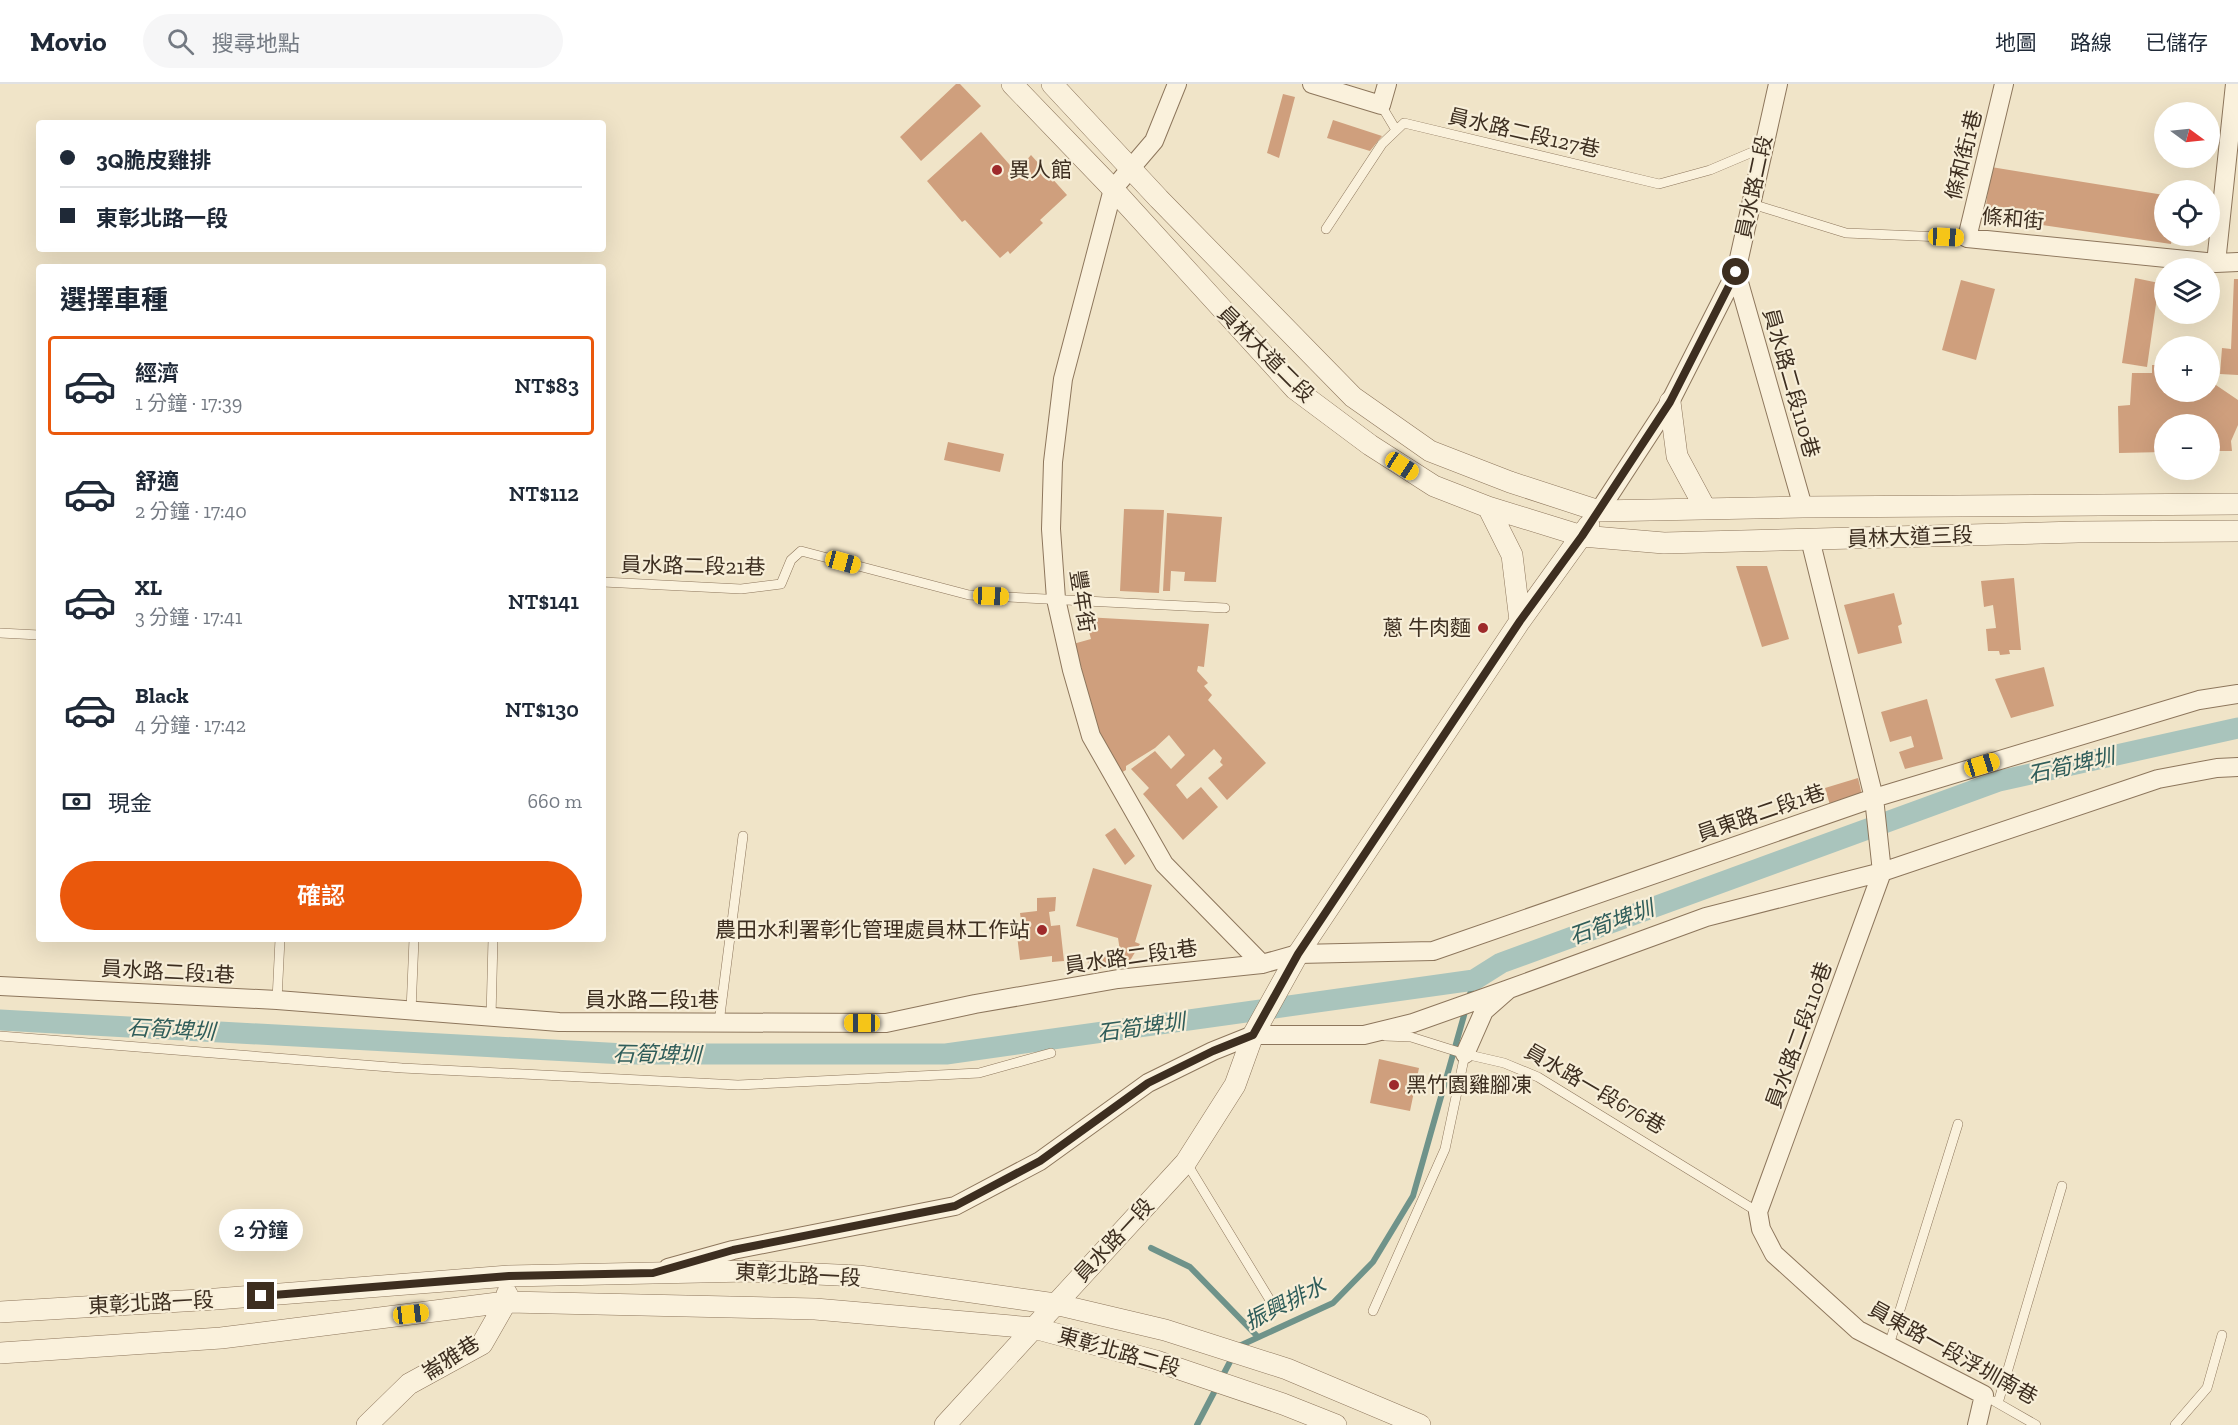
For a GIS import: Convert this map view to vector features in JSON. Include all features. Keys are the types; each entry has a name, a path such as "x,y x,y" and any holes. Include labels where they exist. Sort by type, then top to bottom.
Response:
{"street":[{"name":"員林大道二段","path":"1012,84 1113,189 1295,389 1370,445 1434,486 1488,507 1582,536"},
{"name":"員林大道二段","path":"1052,84 1159,199 1353,398 1430,451 1510,482 1599,510"},
{"path":"1113,189 1154,141 1177,84"},
{"path":"1312,84 1381,105 1387,84"},
{"name":"員水路二段","path":"1253,1035 1298,954 1520,621 1582,536 1670,402 1736,272 1778,84"},
{"name":"條和街1巷","path":"1966,238 2004,84"},
{"path":"2217,258 2235,84"},
{"name":"豐年街","path":"1113,189 1063,379 1053,462 1051,518 1056,599 1072,670 1091,736 1164,864 1262,964"},
{"name":"條和街","path":"1966,238 1989,238 2171,258"},
{"name":"條和街","path":"2220,263 2238,262"},
{"name":"員水路二段110巷","path":"1736,272 1803,507"},
{"path":"1670,402 1677,456 1705,508"},
{"name":"員林大道三段","path":"1599,510 2238,504"},
{"path":"1488,507 1512,555 1520,621"},
{"name":"員林大道三段","path":"1582,536 1664,543 2079,532 2238,531"},
{"path":"1810,539 1874,798 1882,872"},
{"name":"員東路二段1巷","path":"1298,954 1433,951 1874,798 2199,700 2238,694"},
{"path":"653,1273 733,1250 955,1206 1040,1161 1148,1083 1213,1051 1253,1035 1364,1035 1412,1030 1509,989 1706,917 1882,872 2158,779 2217,768 2238,767"},
{"name":"員水路二段110巷","path":"1758,1212 1882,872"},
{"name":"員水路二段1巷","path":"0,986 278,1000 559,1022 886,1023 975,1004 1118,979 1262,964 1298,954"},
{"path":"1465,1054 1484,1011 1509,989"},
{"name":"員水路一段","path":"945,1425 1186,1162 1234,1085 1253,1035"},
{"name":"員東路一段浮圳南巷","path":"1758,1212 1761,1229 1774,1254 1858,1330 1991,1399"},
{"name":"東彰北路一段","path":"0,1312 216,1299 509,1276 749,1271 859,1276 1055,1304"},
{"name":"崙雅巷","path":"367,1425 409,1384 482,1344 506,1302 509,1276"},
{"name":"東彰北路一段","path":"0,1353 221,1338 506,1302 815,1309 1034,1329"},
{"name":"東彰北路二段","path":"1055,1304 1165,1330 1287,1369 1420,1425"},
{"name":"東彰北路二段","path":"1034,1329 1156,1361 1336,1425"},
{"path":"1977,1425 1991,1399"}],"lane":[{"path":"1326,229 1382,144 1396,130 1381,105"},
{"name":"員水路二段127巷","path":"1396,130 1404,123 1659,184 1710,170 1762,148"},
{"name":"條和街","path":"1752,204 1846,233 1966,238"},
{"name":"員水路二段21巷","path":"606,582 741,588 781,584 791,560 801,551 969,595 1225,608"},
{"path":"0,633 36,635"},
{"path":"719,1023 743,836"},
{"path":"278,1000 280,942"},
{"path":"411,1011 414,942"},
{"path":"491,1017 493,942"},
{"name":"員水路一段676巷","path":"1412,1030 1465,1054 1504,1063 1538,1077 1758,1212"},
{"path":"0,1036 402,1068 738,1085 979,1072 1051,1053"},
{"path":"1373,1311 1445,1149 1465,1054"},
{"path":"1888,1345 1958,1124"},
{"path":"1186,1162 1273,1305"},
{"path":"1991,1399 2062,1186"},
{"path":"2175,1425 2207,1388 2222,1335"},
{"name":"員東路一段浮圳南巷","path":"1991,1399 2036,1425"}],"building":[{"path":"956,84 960,84 981,106 921,161 900,137"},
{"path":"1283,94 1295,97 1279,158 1267,153"},
{"path":"1333,120 1382,136 1370,151 1327,138"},
{"path":"981,132 1016,172 1031,155 1067,195 1040,220 1043,223 1010,254 1008,251 1000,258 965,220 962,222 927,181"},
{"path":"1991,167 2154,193 2154,241 1988,217 1985,213"},
{"path":"2135,278 2154,282 2154,318 2147,367 2122,363"},
{"path":"2234,279 2238,279 2238,375 2220,374 2222,348 2231,349"},
{"path":"1961,280 1995,289 1976,360 1942,350"},
{"path":"2152,365 2154,365 2154,402 2220,402 2220,388 2238,400 2238,425 2231,441 2232,451 2220,451 2220,414 2154,414 2154,452 2119,453 2118,406 2130,405 2132,373 2152,373"},
{"path":"948,442 1004,454 1000,472 944,460"},
{"path":"1124,509 1164,510 1159,593 1120,591"},
{"path":"1167,513 1222,517 1216,582 1184,581 1185,572 1171,571 1170,591 1163,591"},
{"path":"1736,566 1767,566 1789,639 1762,647"},
{"path":"2014,578 2021,650 2009,650 2010,654 2000,655 1999,651 1988,651 1986,629 1996,628 1993,605 1984,607 1981,581"},
{"path":"1894,593 1902,624 1898,626 1902,643 1858,654 1844,605"},
{"path":"1085,617 1209,624 1204,667 1198,666 1197,671 1208,683 1204,686 1212,695 1208,700 1266,763 1227,800 1208,778 1223,765 1220,762 1222,758 1214,749 1176,785 1187,799 1201,787 1218,807 1183,840 1143,794 1149,788 1131,769 1155,751 1171,769 1185,755 1169,735 1155,748 1126,766 1126,770 1119,774 1095,723 1073,644 1091,639"},
{"path":"2044,667 2054,706 2011,718 1995,679"},
{"path":"1927,699 1943,759 1905,769 1899,752 1914,747 1911,736 1890,742 1881,712"},
{"path":"1858,778 1862,795 1830,805 1825,788"},
{"path":"1115,828 1135,856 1125,865 1105,835"},
{"path":"1093,868 1152,885 1135,942 1140,944 1128,964 1089,970 1087,957 1120,951 1118,938 1076,926"},
{"name":"農田水利署彰化管理處員林工作站","path":"1056,897 1055,911 1049,912 1051,926 1060,925 1064,961 1052,962 1052,956 1020,960 1017,935 1023,934 1020,913 1037,911 1037,898"},
{"name":"黑竹園雞腳凍","path":"1379,1059 1419,1068 1410,1111 1370,1103"}],"waterway":[{"name":"石筍埤圳","path":"0,1020 625,1054 946,1054 1474,980 1501,963 1999,781 2238,728"},
{"name":"振興排水","path":"1237,1347 1333,1303 1373,1262 1413,1196 1474,980"},
{"path":"1151,1248 1190,1267 1258,1337"},
{"name":"振興排水","path":"1197,1425 1233,1356"}],"place":[{"name":"異人館","path":"997,170"},
{"name":"蔥 牛肉麵","path":"1483,628"},
{"name":"農田水利署彰化管理處員林工作站","path":"1042,930"},
{"name":"黑竹園雞腳凍","path":"1394,1085"}],"route":[{"path":"261,1296 509,1276 653,1273 733,1250 955,1206 1040,1161 1148,1083 1213,1051 1253,1035 1298,954 1520,621 1582,536 1670,402 1736,272"}]}
